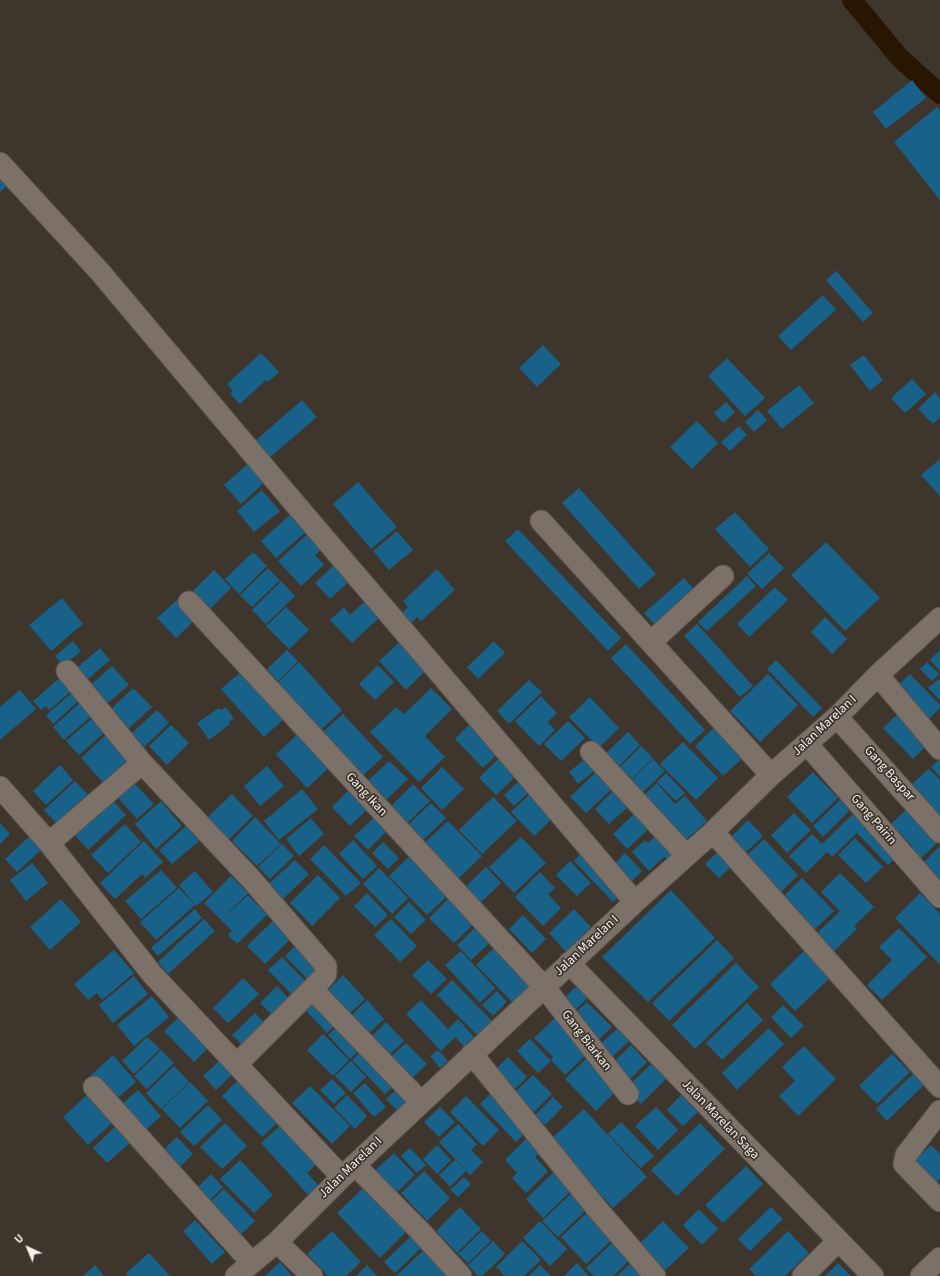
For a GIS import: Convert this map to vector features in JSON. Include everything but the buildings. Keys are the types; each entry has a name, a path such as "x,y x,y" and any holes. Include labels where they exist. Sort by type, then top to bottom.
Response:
{"street":[{"path":"0,163 100,272 296,505 635,902"},
{"path":"541,521 771,775"},
{"path":"651,642 723,576"},
{"name":"Gang Ikan","path":"188,602 544,987"},
{"name":"Jalan Marelan I","path":"244,1269 277,1242 348,1171 472,1054 712,832 771,775 837,717 878,675 940,618"},
{"path":"67,671 142,763 252,880 326,966 326,974 237,1064"},
{"path":"878,675 940,749"},
{"name":"Gang Baspar","path":"837,717 940,832"},
{"name":"Gang Pairin","path":"806,744 940,897"},
{"path":"591,752 686,855"},
{"path":"49,843 142,763"},
{"path":"0,787 49,843 152,974 237,1064 348,1171 420,1231 461,1276"},
{"path":"712,832 940,1087"},
{"name":"Jalan Marelan Saga","path":"569,963 873,1276"},
{"name":"Gang Biarkan","path":"544,987 628,1094"},
{"path":"312,989 421,1102"},
{"path":"472,1054 598,1210 655,1276"},
{"path":"94,1087 244,1269"},
{"path":"940,1111 906,1155 904,1160 904,1164 940,1201"},
{"path":"803,1276 838,1241"},
{"path":"277,1242 312,1276"},
{"path":"921,1276 940,1258"}],"waterway":[{"path":"852,0 899,57 940,94"}]}
